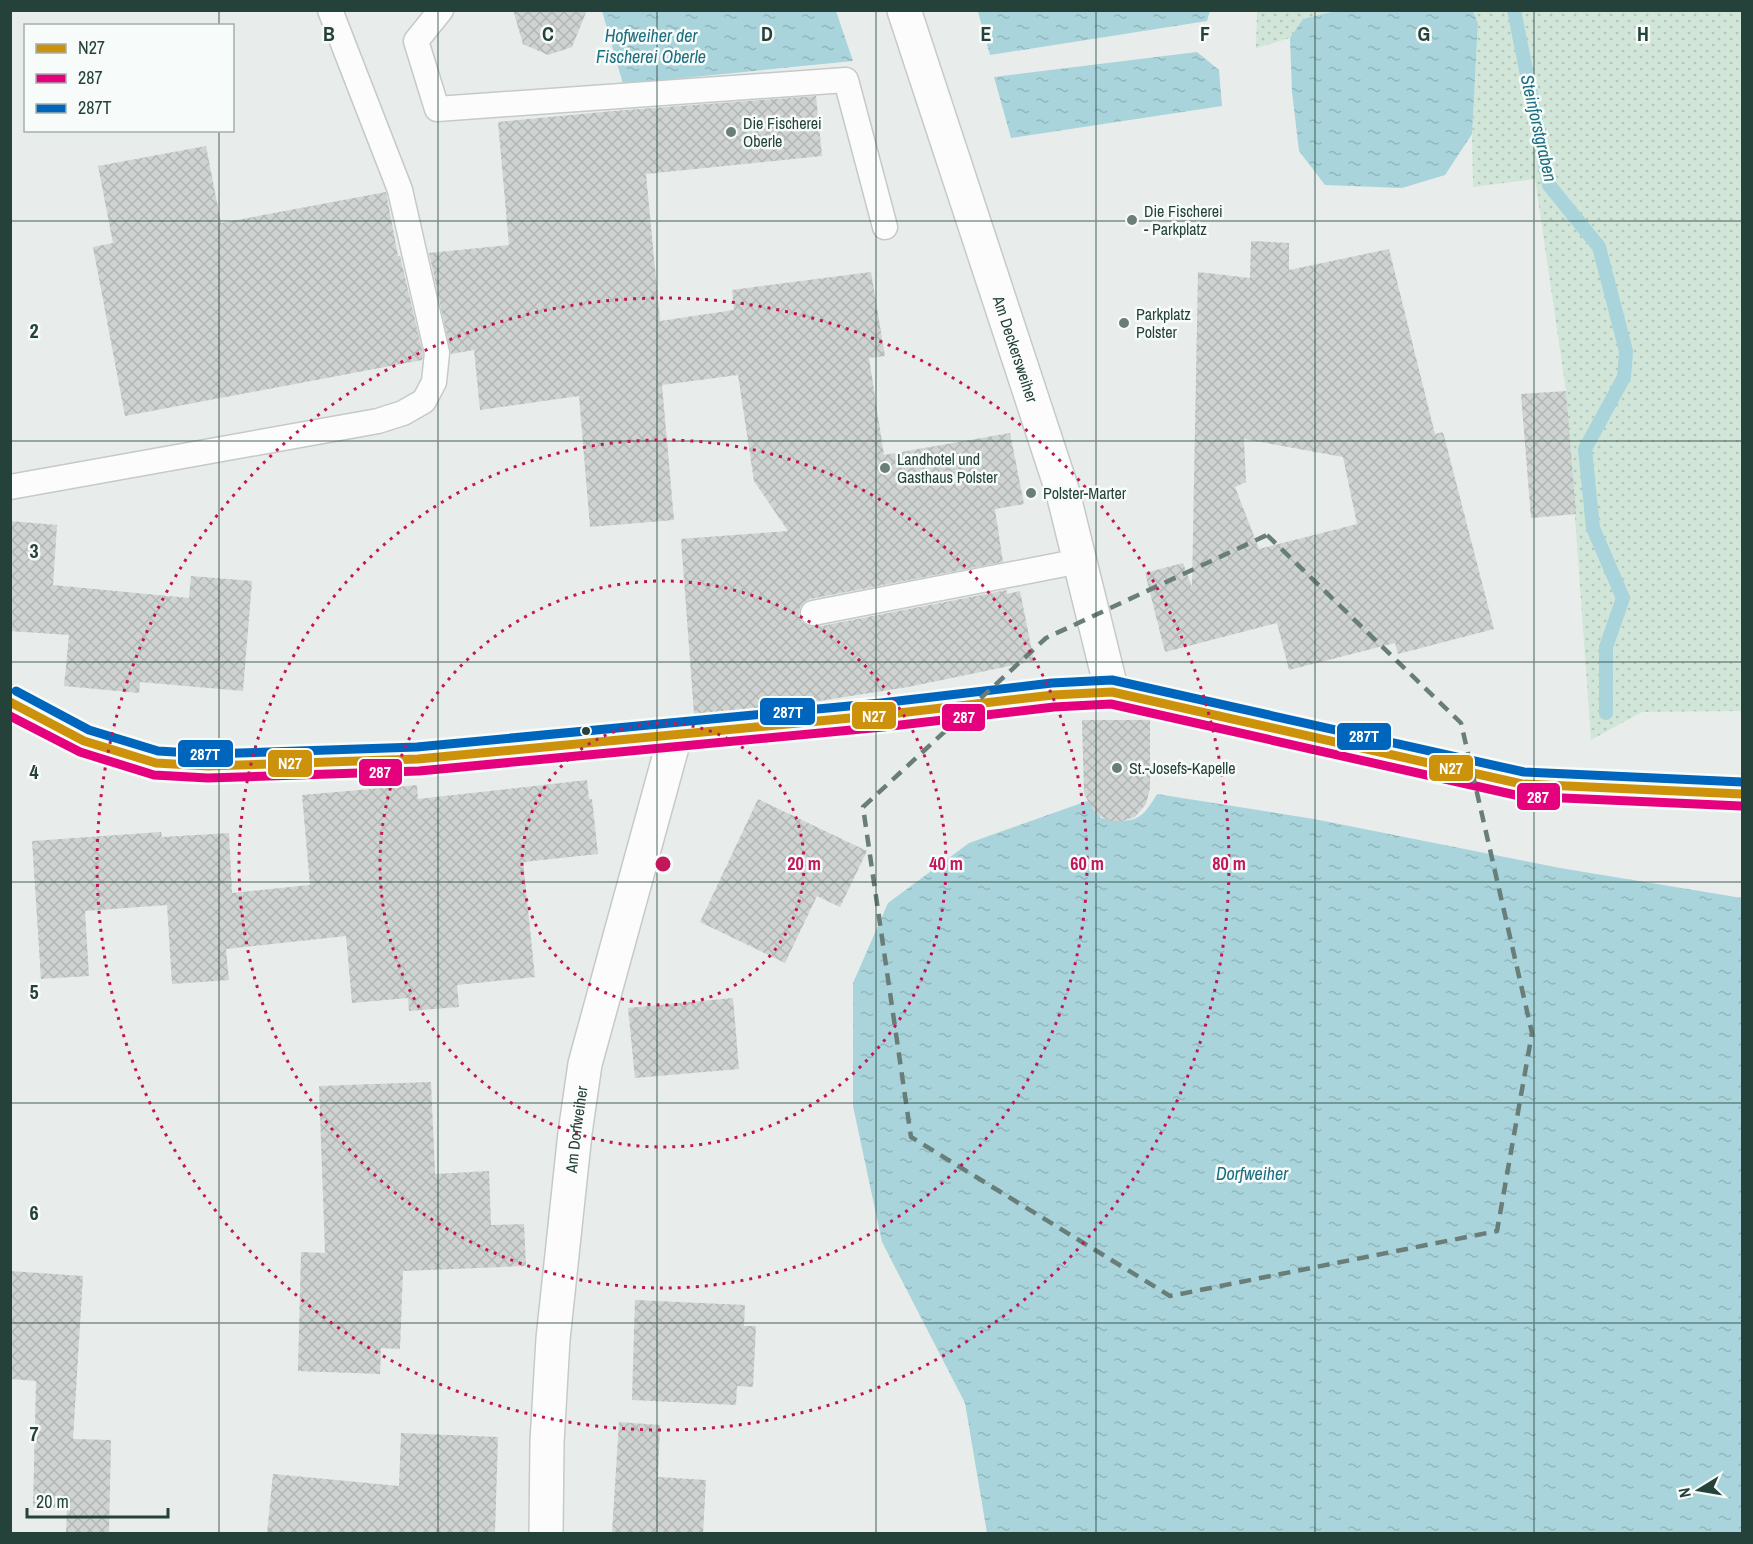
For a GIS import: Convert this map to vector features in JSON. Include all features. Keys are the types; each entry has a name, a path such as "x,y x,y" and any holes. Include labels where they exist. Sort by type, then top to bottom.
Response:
{"street":[{"name":"Am Deckersweiher","path":"904,10 1064,493 1112,693"},
{"path":"10,702 84,741 156,763 208,766 418,759 882,715 1053,694 1112,693 1522,784 1743,794"},
{"name":"Am Dorfweiher","path":"546,1533 547,1442 553,1339 575,1133 585,1064 675,736"}],"lane":[{"path":"10,487 378,421 403,413 424,401 435,382 437,353 400,190 330,10"},
{"path":"441,10 416,41 437,109 846,80 885,227"},
{"path":"813,613 1080,561"}],"highlighted area":[{"path":"1267,535 1461,723 1532,1033 1497,1231 1170,1296 911,1137 863,807 1046,638"}],"green space":[{"path":"1257,11 1340,11 1303,19 1290,38 1256,48"},
{"path":"1473,11 1742,11 1742,711 1642,712 1591,740 1566,391 1535,179 1473,187 1472,134 1478,23"}],"water":[{"path":"990,10 1210,11 1207,21 990,55 978,12"},
{"path":"1340,10 1473,11 1478,23 1472,134 1445,175 1402,188 1325,185 1299,151 1292,92 1290,38 1303,19"},
{"name":"Hofweiher der Fischerei Oberle","path":"602,11 836,11 853,61 623,84"},
{"path":"1197,52 1219,70 1222,106 1011,138 994,77"},
{"name":"Dorfweiher","path":"1157,794 1314,819 1560,868 1742,898 1742,1533 987,1533 965,1403 882,1242 853,1106 853,983 888,903 969,843 1090,800 1101,818 1135,819 1146,811"}],"building":[{"path":"513,10 587,10 572,47 548,55 523,44"},
{"path":"816,96 822,156 646,174 660,321 734,310 732,290 871,272 885,356 869,358 884,455 1010,433 1024,504 995,509 1003,562 810,599 800,608 799,616 808,626 816,627 1007,590 1007,594 1020,591 1034,661 908,687 800,704 694,714 681,539 788,531 754,481 738,375 662,385 674,520 590,527 579,396 480,410 474,350 451,354 429,253 509,245 498,122"},
{"path":"206,146 221,223 386,192 398,256 400,256 423,354 422,360 125,416 93,247 113,243 98,166"},
{"path":"1251,241 1289,243 1289,270 1389,249 1435,434 1443,432 1494,629 1398,654 1395,643 1289,670 1277,623 1165,652 1145,573 1183,563 1192,587 1198,272 1250,278","holes":["1244,439 1343,457 1357,524 1259,549 1235,487 1246,482"]},
{"path":"1566,391 1576,514 1531,518 1521,394"},
{"path":"10,521 57,525 53,585 189,598 191,576 252,581 243,691 140,682 139,693 64,686 69,635 10,631"},
{"name":"St.-Josefs-Kapelle","path":"1082,720 1150,720 1150,788 1146,804 1135,817 1122,821 1110,821 1095,813 1084,794"},
{"path":"587,780 589,799 592,799 598,854 523,862 535,977 457,985 459,1007 409,1011 408,998 352,1003 346,936 226,949 229,980 172,984 167,905 85,911 89,976 41,979 32,841 161,832 162,837 229,833 232,893 310,885 302,795 417,785 418,799"},
{"path":"758,799 867,851 840,907 817,896 785,963 700,922"},
{"path":"733,998 739,1069 635,1078 628,1008"},
{"path":"431,1082 435,1174 489,1171 491,1225 524,1224 526,1266 403,1271 400,1349 381,1348 380,1374 298,1371 301,1252 325,1253 319,1086"},
{"path":"10,1271 83,1276 73,1439 111,1440 109,1533 66,1533 67,1508 33,1507 36,1381 10,1379"},
{"path":"635,1300 745,1305 744,1326 756,1326 753,1387 737,1386 736,1405 632,1400"},
{"path":"619,1422 660,1425 658,1477 706,1480 703,1533 612,1533"},
{"path":"401,1433 498,1437 495,1533 267,1533 273,1474 399,1486"}],"waterway":[{"name":"Steinforstgraben","path":"1514,10 1549,185 1599,247 1626,351 1624,377 1585,449 1593,528 1623,598 1606,647 1606,713"}],"transit line":[{"name":"287T","path":"16,691 89,730 158,751 208,754 417,747 881,703 1052,683 1112,680 1524,772 1742,782"},
{"name":"N27","path":"10,702 84,741 156,763 208,766 418,759 882,715 1053,695 1112,692 1522,784 1742,794"},
{"name":"287","path":"10,716 80,752 154,775 208,778 419,771 883,727 1054,707 1111,704 1520,796 1741,806"}],"place":[{"name":"Die Fischerei Oberle","path":"731,132"},
{"name":"Die Fischerei - Parkplatz","path":"1132,220"},
{"name":"Parkplatz Polster","path":"1124,323"},
{"name":"Landhotel und Gasthaus Polster","path":"885,468"},
{"name":"Polster-Marter","path":"1031,493"},
{"name":"St.-Josefs-Kapelle","path":"1117,768"}]}
